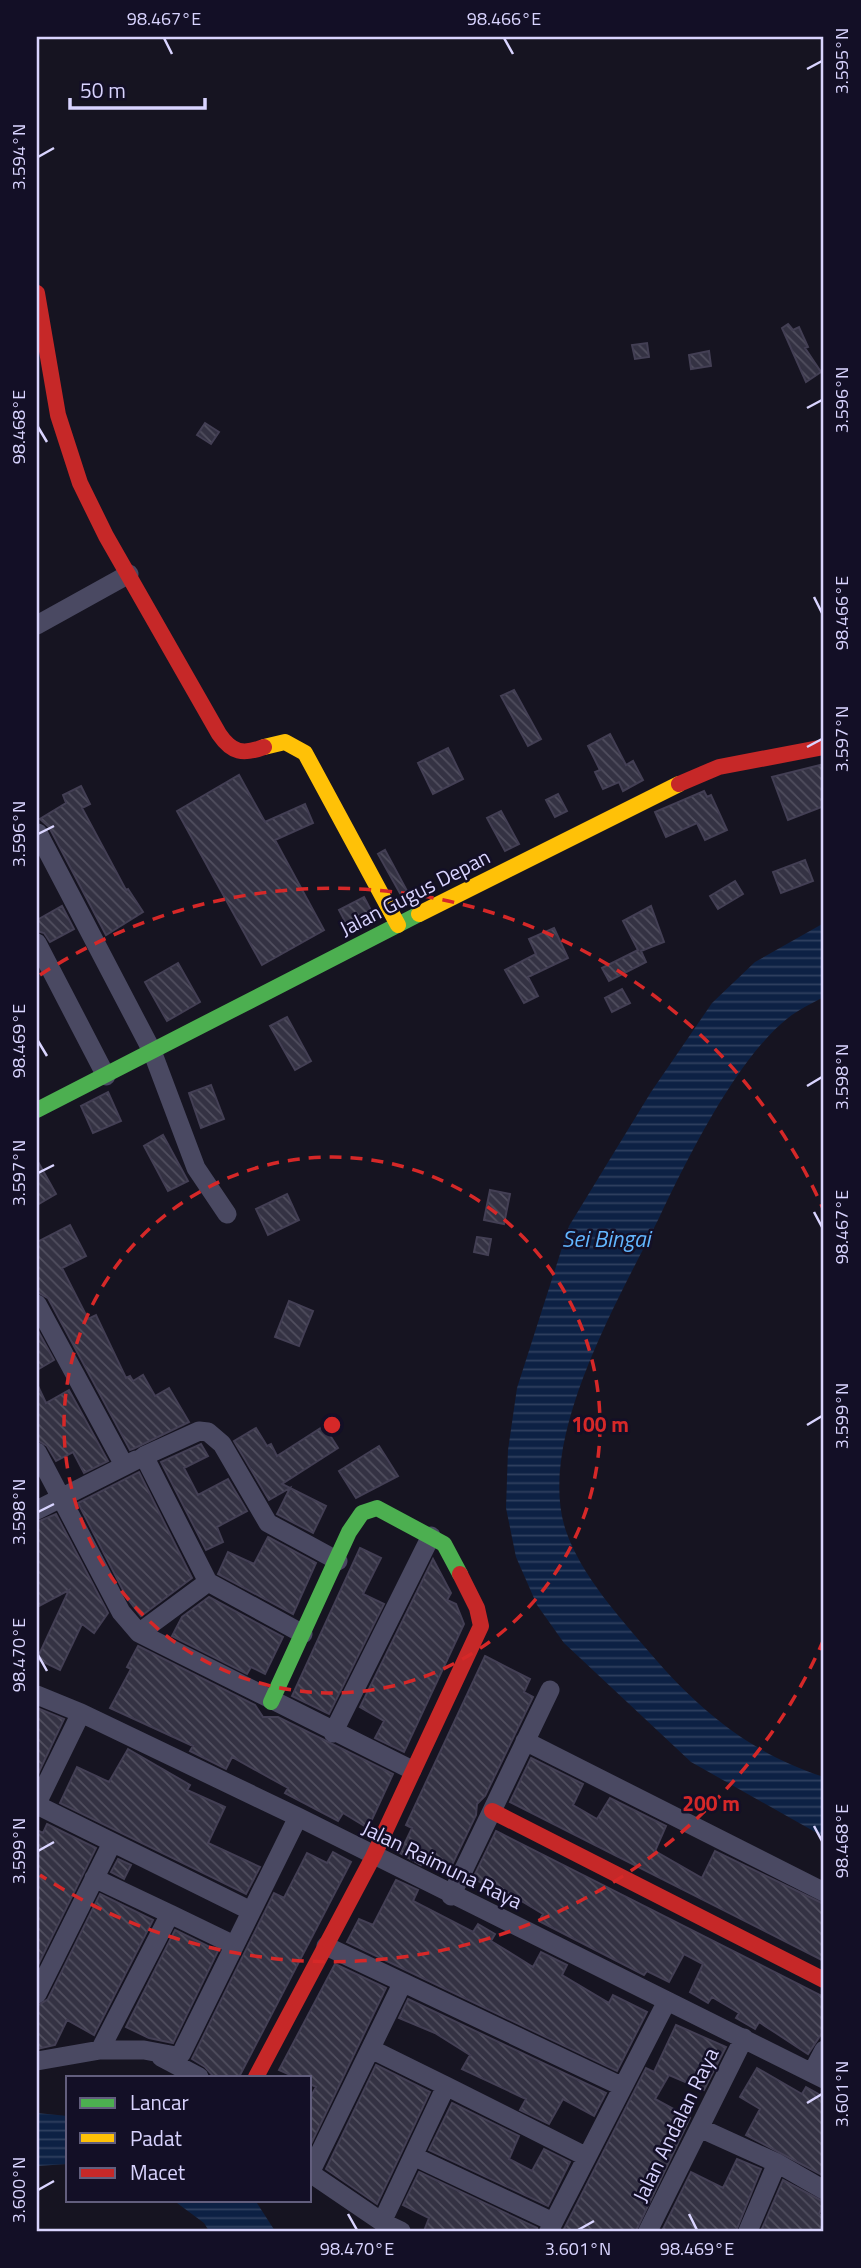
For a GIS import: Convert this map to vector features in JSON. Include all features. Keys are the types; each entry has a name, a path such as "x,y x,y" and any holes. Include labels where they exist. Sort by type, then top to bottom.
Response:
{"street":[{"path":"37,293 57,409 70,457 129,574 231,749 245,752 284,741 299,746 305,753 398,925"},
{"path":"37,625 129,574"},
{"name":"Jalan Gugus Depan","path":"37,1111 685,779 719,767 824,747"},
{"path":"38,833 152,1051 196,1167 227,1214"},
{"path":"37,943 106,1076"},
{"path":"37,1304 124,1465"},
{"path":"37,1510 178,1438 199,1431 208,1433 222,1444 268,1523 338,1561"},
{"path":"37,1452 121,1612 139,1633 271,1702 412,1770"},
{"path":"144,1456 208,1582 303,1634"},
{"path":"257,2076 373,1857 481,1626 481,1616 444,1544 377,1508 369,1509 356,1520 271,1702"},
{"path":"333,1733 431,1536"},
{"path":"139,1633 208,1582"},
{"path":"451,1896 550,1690"},
{"name":"Jalan Raimuna Raya","path":"37,1695 81,1713 298,1818 818,2076"},
{"path":"81,1713 37,1804 251,1911"},
{"path":"525,1741 824,1892"},
{"path":"492,1811 824,1980"},
{"path":"154,2053 181,2054 298,1818"},
{"path":"37,1993 112,1843"},
{"path":"94,1878 234,1945"},
{"path":"100,2050 170,1914"},
{"path":"326,1946 621,2086"},
{"path":"312,2169 401,1983"},
{"path":"413,2157 551,2227 585,2156 667,2001"},
{"name":"Jalan Andalan Raya","path":"648,2231 702,2129 744,2038"},
{"path":"371,2049 585,2156"},
{"path":"37,2061 100,2050 144,2050 197,2076"},
{"path":"818,2076 824,2050"},
{"path":"312,2174 393,2228 413,2157 446,2087"},
{"path":"702,2129 777,2163 824,2190"},
{"path":"748,2231 777,2163"}],"water":[{"name":"Sei Bingai","path":"824,923 824,997 792,1015 750,1058 715,1111 684,1167 623,1288 586,1371 571,1413 562,1455 559,1495 566,1531 581,1564 614,1611 669,1674 708,1711 750,1743 773,1756 824,1777 824,1837 691,1762 564,1643 537,1605 516,1557 506,1508 508,1450 517,1388 569,1226 651,1092 712,1003 755,962"},
{"path":"37,2113 66,2116 66,2164 37,2166"},
{"path":"176,2202 256,2202 275,2231 209,2231 204,2223"}],"building":[{"path":"788,324 793,330 799,327 808,347 805,348 821,372 806,382 782,328"},
{"path":"647,343 649,357 635,359 632,345"},
{"path":"709,351 711,366 691,369 689,355"},
{"path":"205,423 219,432 211,444 197,435"},
{"path":"514,690 541,739 528,746 501,696"},
{"path":"610,734 626,765 633,761 643,780 623,791 619,782 603,789 595,772 600,770 588,746"},
{"path":"448,748 463,779 433,794 418,763"},
{"path":"824,764 824,806 788,820 772,777"},
{"path":"239,775 265,822 305,804 313,823 275,840 324,930 262,965 177,811"},
{"path":"81,786 90,804 82,808 126,890 128,889 143,912 106,935 49,827 40,819 66,803 63,795"},
{"path":"704,791 707,797 711,795 727,830 705,840 697,823 666,837 655,812"},
{"path":"558,794 567,811 555,817 546,800"},
{"path":"501,811 519,844 505,851 487,818"},
{"path":"385,850 407,891 401,895 378,854"},
{"path":"805,860 813,881 781,893 773,872"},
{"path":"735,881 743,894 718,909 710,896"},
{"path":"364,897 375,918 350,931 339,910"},
{"path":"62,906 74,929 50,942 44,933 37,931 37,920"},
{"path":"651,906 664,942 641,951 646,962 609,981 602,968 638,950 623,921"},
{"path":"554,928 568,958 528,977 538,996 524,1003 505,970 536,954 529,939"},
{"path":"178,963 200,1002 167,1021 145,982"},
{"path":"622,989 630,1003 612,1012 605,998"},
{"path":"287,1017 311,1061 295,1070 270,1026"},
{"path":"211,1085 224,1119 201,1128 189,1093"},
{"path":"108,1092 121,1121 93,1133 81,1106"},
{"path":"163,1135 188,1181 168,1191 144,1146"},
{"path":"37,1160 56,1194 37,1205"},
{"path":"490,1190 510,1194 504,1224 484,1220"},
{"path":"287,1194 299,1220 268,1235 256,1209"},
{"path":"70,1225 86,1256 62,1268 88,1319 96,1315 126,1378 130,1376 133,1381 143,1375 155,1396 169,1388 189,1422 130,1450 48,1298 37,1292 37,1242"},
{"path":"477,1237 491,1239 488,1255 474,1252"},
{"path":"289,1301 313,1311 299,1346 275,1337"},
{"path":"37,1329 54,1360 37,1370"},
{"path":"37,1384 46,1403 69,1390 108,1461 84,1473 73,1452 56,1461 47,1446 37,1440"},
{"path":"324,1426 338,1448 282,1484 290,1488 269,1500 234,1441 256,1428 267,1446 271,1444 277,1456"},
{"path":"201,1444 208,1456 184,1468 198,1495 228,1479 247,1511 217,1527 223,1542 206,1550 161,1462"},
{"path":"379,1446 398,1476 356,1498 339,1471"},
{"path":"139,1472 192,1578 141,1616 127,1598 78,1503"},
{"path":"290,1488 326,1506 313,1533 277,1514"},
{"path":"56,1514 108,1613 94,1633 82,1624 60,1670 37,1659 69,1590 37,1607 37,1522"},
{"path":"268,1537 316,1563 293,1614 218,1574 228,1552 254,1564"},
{"path":"360,1548 381,1558 363,1594 384,1604 329,1714 292,1696"},
{"path":"433,1559 451,1593 447,1600 456,1604 464,1624 404,1752 375,1738 384,1721 360,1707"},
{"path":"209,1597 283,1637 265,1674 251,1667 247,1674 172,1636 182,1617"},
{"path":"138,1646 255,1705 263,1717 278,1717 393,1774 368,1828 343,1813 338,1821 285,1793 288,1788 232,1757 226,1769 190,1751 193,1746 110,1708 131,1669 127,1667"},
{"path":"485,1656 530,1679 524,1692 533,1697 485,1796 477,1804 476,1815 449,1871 425,1857 421,1865 400,1853 412,1828 406,1825"},
{"path":"37,1708 64,1719 37,1776"},
{"path":"128,1749 190,1785 187,1790 225,1807 208,1843 260,1867 246,1894 60,1803 77,1767 109,1782"},
{"path":"531,1758 583,1784 573,1805 597,1819 610,1798 666,1826 655,1851 702,1878 715,1851 824,1904 824,1961 510,1802"},
{"path":"47,1824 96,1848 37,1967 37,1830 43,1833"},
{"path":"496,1831 824,1997 824,2030 808,2054 759,2022 755,2029 736,2018 739,2013 712,1997 708,2003 690,1992 703,1964 684,1954 669,1982 647,1971 644,1975 539,1921 543,1914 492,1883 489,1887 473,1878"},
{"path":"333,1852 351,1862 240,2076 213,2076 192,2059 274,1893 284,1898 307,1853 327,1863"},
{"path":"118,1859 131,1865 124,1879 111,1872"},
{"path":"396,1880 418,1890 413,1901 473,1932 478,1924 495,1934 491,1941 533,1967 541,1952 567,1965 562,1975 609,2003 613,1995 647,2012 617,2071 347,1942 359,1919 373,1925"},
{"path":"100,1894 153,1920 94,2035 67,2020 55,2045 37,2049 37,2006 48,1999"},
{"path":"175,1930 218,1951 173,2043 149,2038 126,2027"},
{"path":"335,1964 386,1988 312,2142 312,2094 316,2087 312,2085 312,2076 293,2076 279,2070"},
{"path":"408,1999 606,2093 594,2116 563,2099 549,2124 520,2110 526,2099 462,2069 470,2055 435,2033 399,2018"},
{"path":"676,2025 726,2047 704,2090 669,2075 655,2099 690,2118 636,2231 563,2231 646,2068 654,2072"},
{"path":"376,2065 430,2092 377,2204 326,2169"},
{"path":"757,2068 802,2094 806,2087 824,2097 824,2176 746,2135 760,2109 740,2097"},
{"path":"452,2103 519,2136 509,2159 532,2171 544,2149 570,2162 548,2206 429,2150"},
{"path":"737,2159 761,2169 736,2231 662,2231 691,2172 723,2188"},
{"path":"419,2172 537,2228 537,2231 424,2231 429,2218 403,2205"},
{"path":"783,2180 824,2202 819,2214 824,2217 824,2231 761,2231"}],"traffic: fast":[{"path":"37,1110 419,914"},
{"path":"271,1702 349,1532 362,1513 377,1508 444,1544 460,1574"}],"traffic: slow":[{"path":"264,747 285,742 305,753 398,925"},
{"path":"419,914 679,784"}],"traffic: jam":[{"path":"37,293 58,415 80,483 106,536 219,734 238,751 264,747"},
{"path":"679,784 719,767 824,747"},
{"path":"257,2076 373,1857 481,1626 477,1608 460,1574"},
{"path":"492,1811 824,1980"}]}
